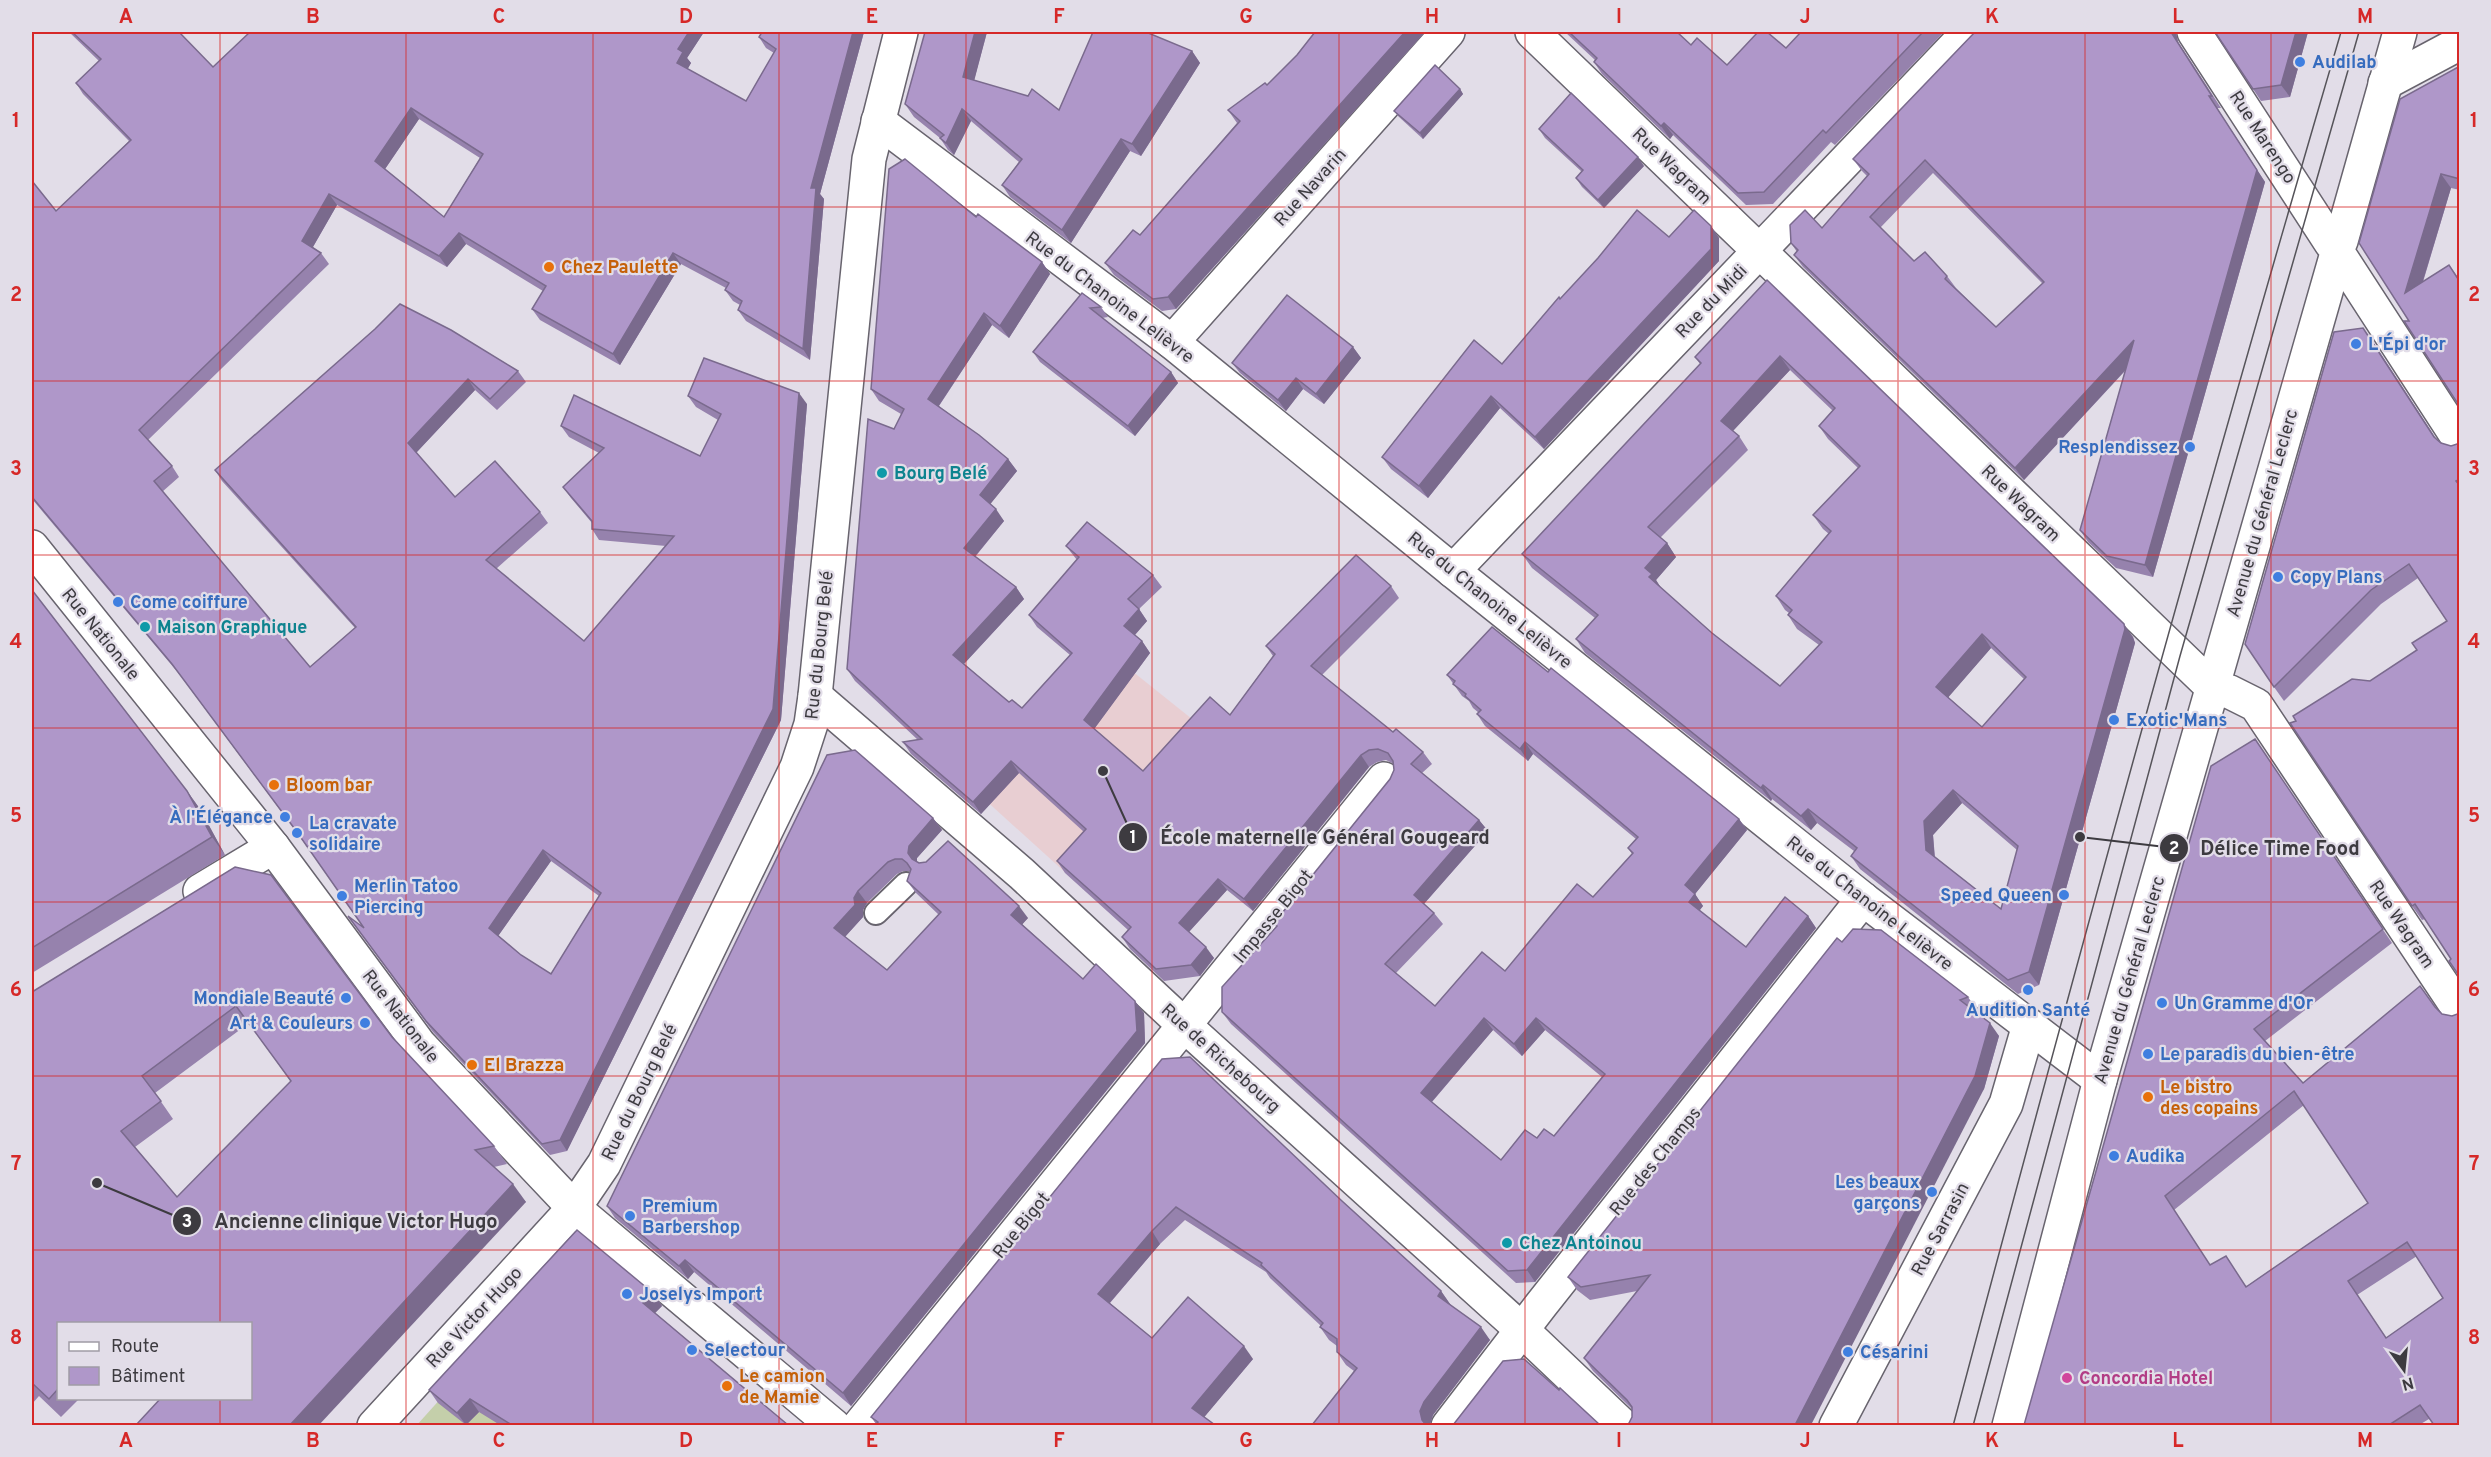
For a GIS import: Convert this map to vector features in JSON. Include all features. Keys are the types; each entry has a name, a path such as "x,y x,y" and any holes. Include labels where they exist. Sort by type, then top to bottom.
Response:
{"street":[{"name":"Rue du Bourg Belé","path":"574,1208 604,1164 797,767 811,724 869,159 901,32"},
{"name":"Rue Navarin","path":"1172,342 1448,32"},
{"name":"Rue Wagram","path":"1532,32 2212,687 2230,692 2256,705 2460,1011"},
{"name":"Rue du Midi","path":"1453,571 1969,32"},
{"name":"Rue Marengo","path":"2194,32 2460,441"},
{"name":"Avenue du Général Leclerc","path":"2009,1425 2100,1080 2400,32"},
{"path":"2385,83 2460,43"},
{"name":"Rue du Chanoine Lelièvre","path":"878,121 1172,342 1453,571 1863,899 2100,1080"},
{"name":"Rue Nationale","path":"32,547 273,847 419,1044 574,1208 834,1425"},
{"name":"Rue de Richebourg","path":"815,696 958,833 1022,874 1184,1025 1522,1330 1623,1425"},
{"name":"Impasse Bigot","path":"1184,1025 1384,779"},
{"path":"174,908 273,847"},
{"name":"Rue des Champs","path":"1448,1425 1863,899"},
{"name":"Rue Bigot","path":"859,1425 1184,1025"},
{"name":"Rue Sarrasin","path":"1836,1425 2006,1104 2029,1025"},
{"name":"Rue Victor Hugo","path":"374,1425 574,1208"}],"lane":[{"path":"876,913 906,884"}],"shaded area":[{"path":"1097,643 1202,727 1100,904 971,787"}],"green space":[{"path":"452,1386 505,1426 416,1426"}],"building":[{"path":"72,32 179,32 213,67 250,32 689,32 678,49 683,52 677,63 746,101 776,49 759,37 762,32 853,32 811,188 816,188 803,349 738,310 742,301 725,290 729,283 673,253 613,354 532,309 546,286 459,233 439,256 329,194 302,241 321,253 139,430 172,466 154,481 310,667 356,627 215,470 375,329 400,304 451,330 518,371 490,399 468,379 408,443 455,497 495,461 540,512 486,560 584,641 674,536 592,529 592,521 563,487 604,448 561,426 574,395 700,456 721,414 688,396 704,358 799,393 773,709 560,1140 542,1144 426,1021 348,916 364,928 297,832 172,664 32,497 32,181 56,211 131,140 76,83 101,59","holes":["411,108 483,154 444,217 375,161","543,850 601,893 551,974 521,955 489,928"]},
{"path":"925,32 975,32 963,77 1028,96 1032,89 1059,110 1093,32 1146,32 1192,51 1132,144 1121,139 1062,230 1002,185 1022,159 962,109 946,143 940,138 944,135 905,104"},
{"path":"1315,32 1405,32 1168,297 1153,299 1105,263 1133,230 1140,235 1240,121 1228,110 1265,83 1267,85 1297,55"},
{"path":"1569,32 1677,32 1691,45 1697,38 1727,65 1758,32 1767,32 1786,48 1801,32 1923,32 1826,133 1823,130 1764,192 1738,193 1664,123 1661,126 1594,62 1597,58"},
{"path":"1975,32 2171,32 2257,170 2145,565 2107,556 2080,530 2134,340 2015,468 1794,255 1798,250 1791,243 1790,225 1805,210 1822,228 1869,174 1853,159","holes":["1925,160 2044,282 1996,327 1945,279 1947,276 1925,252 1914,261 1870,217"]},
{"path":"2215,32 2296,32 2281,85 2253,89"},
{"path":"1435,65 1460,89 1420,133 1394,111"},
{"path":"2460,66 2460,179 2441,174 2405,293 2449,265 2460,282 2460,407 2404,321 2409,321 2359,243 2400,99"},
{"path":"1571,93 1638,157 1598,200 1576,178 1583,170 1539,129"},
{"path":"905,159 976,217 978,214 1042,262 1000,326 984,313 928,399 1008,459 980,495 996,509 964,548 1016,587 953,655 1009,702 1012,700 1022,708 1072,653 1029,615 1079,557 1066,546 1087,522 1153,575 1128,599 1139,609 1124,626 1142,641 1084,720 1143,771 1210,697 1230,715 1275,654 1266,646 1356,555 1391,586 1311,666 1393,732 1396,729 1423,752 1411,764 1479,820 1414,895 1434,913 1385,964 1435,1006 1482,952 1505,971 1577,884 1593,897 1633,853 1628,848 1638,837 1525,742 1520,749 1477,714 1481,710 1453,684 1455,681 1447,675 1492,627 1548,672 1551,668 1739,819 1685,885 1695,894 1689,902 1746,947 1785,897 1808,916 1527,1270 1508,1271 1222,1012 1222,987 1277,926 1274,923 1390,779 1394,770 1393,761 1388,753 1378,749 1369,750 1361,755 1244,899 1218,879 1179,923 1206,947 1191,965 1156,969 1122,937 1131,927 1057,861 1086,829 1011,761 973,802 903,742 922,739 847,669 868,419 894,429 904,409 871,389 889,169","holes":["1484,1018 1514,1044 1536,1018 1605,1074 1554,1136 1544,1129 1537,1138 1525,1130 1501,1160 1421,1093"]},
{"path":"1637,210 1669,237 1694,210 1711,226 1711,249 1535,437 1491,396 1419,486 1382,457 1474,340 1502,364 1559,297 1560,299 1598,258"},
{"path":"1767,280 2124,624 2125,629 2029,972 2008,980 1851,856 1857,848 1808,809 1801,816 1763,785 1761,788 1576,639 1598,615 1522,554 1701,363 1695,357","holes":["1780,356 1835,408 1819,426 1860,466 1813,515 1831,531 1776,596 1792,610 1788,615 1822,642 1780,686 1712,633 1649,577 1652,574 1645,568 1667,543 1648,527 1739,436 1721,421","1982,634 2026,677 1982,727 1936,687","1953,790 2018,846 2001,909 1926,850 1924,821"]},
{"path":"1082,293 1101,307 1090,308 1171,372 1128,426 1033,352"},
{"path":"1287,295 1353,347 1316,394 1296,378 1278,400 1232,363"},
{"path":"2363,328 2434,437 2441,443 2451,446 2460,443 2460,479 2456,481 2460,486 2460,977 2415,904 2412,906 2290,723 2296,721 2293,716 2352,679 2370,681 2417,650 2412,643 2447,621 2409,564 2371,590 2274,687 2245,644 2334,332"},
{"path":"32,590 187,791 212,837 32,948"},
{"path":"2255,739 2383,929 2254,1029 2303,1083 2420,986 2442,1014 2452,1016 2460,1013 2460,1425 2434,1425 2420,1405 2389,1425 2024,1425 2211,766","holes":["2294,1091 2368,1203 2246,1287 2226,1256 2210,1265 2165,1196","2407,1242 2443,1298 2386,1338 2348,1281"]},
{"path":"855,750 933,818 909,846 908,853 912,859 919,863 926,862 948,841 1019,906 1011,915 1083,979 1096,964 1135,1001 1137,1031 843,1393 685,1260 679,1266 607,1206 827,755","holes":["902,859 911,869 907,881 941,912 887,970 834,928 855,905 854,898 858,891 888,862"]},
{"path":"235,867 271,875 392,1037 494,1146 475,1150 513,1184 290,1425 136,1425 159,1400 252,1400 252,1322 57,1322 57,1390 49,1399 32,1383 32,992","holes":["236,1006 291,1081 177,1197 121,1131 161,1101 142,1076"]},
{"path":"1853,929 1881,930 1968,997 1960,1000 1990,1023 1975,1076 1795,1425 1628,1425 1632,1417 1632,1407 1584,1358 1650,1275 1581,1287 1568,1277 1837,938 1842,942"},
{"path":"1190,1057 1441,1291 1438,1296 1481,1327 1424,1402 1420,1411 1426,1425 1312,1425 1357,1368 1337,1352 1337,1339 1320,1327 1323,1323 1261,1265 1262,1263 1176,1207 1152,1231 1098,1294 1152,1338 1188,1297 1244,1346 1192,1408 1215,1425 875,1425 878,1422 871,1417 1162,1059"},
{"path":"577,1230 653,1293 643,1303 788,1425 512,1425 470,1399 457,1413 429,1390"},
{"path":"1524,1359 1600,1425 1453,1425 1503,1361"}],"tram line":[{"path":"1953,1426 2142,727 2341,32"},
{"path":"1973,1426 2180,656 2359,32"}],"place":[{"name":"Audilab","path":"2300,62"},
{"name":"Chez Paulette","path":"549,267"},
{"name":"L'Épi d'or","path":"2356,344"},
{"name":"Resplendissez","path":"2190,447"},
{"name":"Bourg Belé","path":"882,473"},
{"name":"Copy Plans","path":"2278,577"},
{"name":"Come coiffure","path":"118,602"},
{"name":"Maison Graphique","path":"145,627"},
{"name":"Exotic'Mans","path":"2114,720"},
{"name":"École maternelle Général Gougeard","path":"1103,771"},
{"name":"Bloom bar","path":"274,785"},
{"name":"À l'Élégance","path":"285,817"},
{"name":"La cravate solidaire","path":"297,833"},
{"name":"Délice Time Food","path":"2080,837"},
{"name":"Speed Queen","path":"2064,895"},
{"name":"Merlin Tatoo Piercing","path":"342,896"},
{"name":"Audition Santé","path":"2028,990"},
{"name":"Mondiale Beauté","path":"346,998"},
{"name":"Un Gramme d'Or","path":"2162,1003"},
{"name":"Art & Couleurs","path":"365,1023"},
{"name":"Le paradis du bien-être","path":"2148,1054"},
{"name":"El Brazza","path":"472,1065"},
{"name":"Le bistro des copains","path":"2148,1097"},
{"name":"Audika","path":"2114,1156"},
{"name":"Ancienne clinique Victor Hugo","path":"97,1183"},
{"name":"Les beaux garçons","path":"1932,1192"},
{"name":"Premium Barbershop","path":"630,1216"},
{"name":"Chez Antoinou","path":"1507,1243"},
{"name":"Joselys Import","path":"627,1294"},
{"name":"Selectour","path":"692,1350"},
{"name":"Césarini","path":"1848,1352"},
{"name":"Concordia Hotel","path":"2067,1378"},
{"name":"Le camion de Mamie","path":"727,1386"}]}
